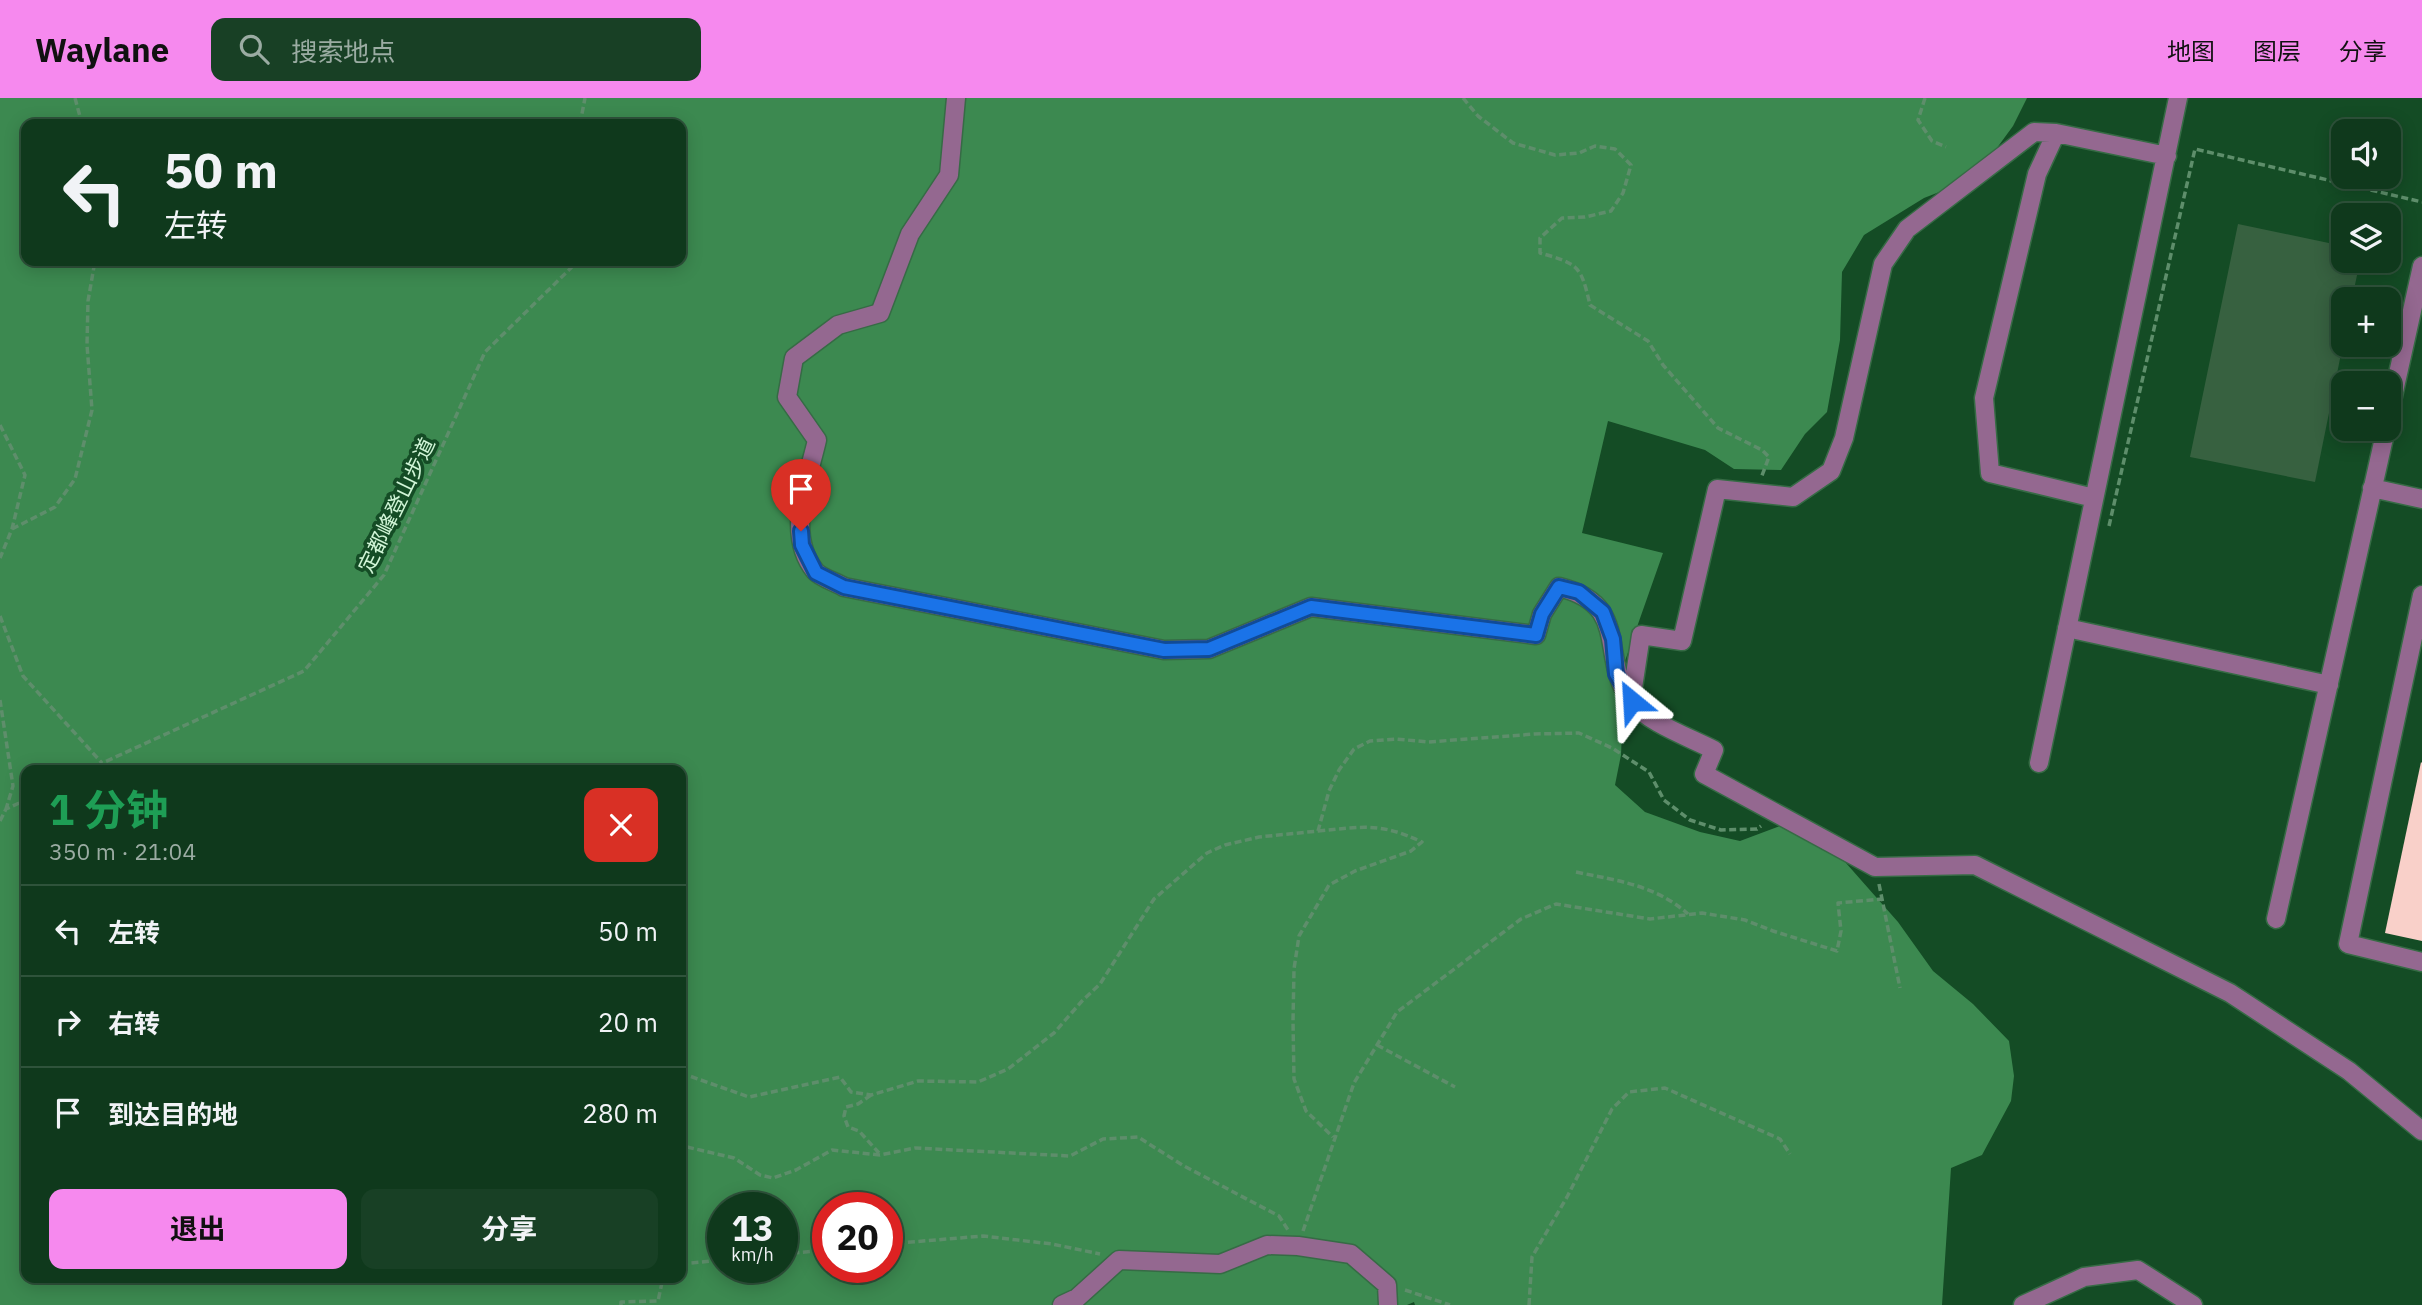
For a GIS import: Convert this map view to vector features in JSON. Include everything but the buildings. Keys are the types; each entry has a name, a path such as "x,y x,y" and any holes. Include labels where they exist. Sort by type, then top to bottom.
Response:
{"street":[{"path":"956,98 949,175 910,234 880,313 838,325 794,358 788,397 817,440 800,517 802,545 816,573 844,587 1164,650 1209,649 1311,607 1536,635 1542,614 1559,587 1579,592 1603,612 1613,639 1616,674 1632,701 1646,715 1714,750 1704,774 1875,867 1975,865 2230,993 2349,1071 2422,1131"},
{"path":"2039,763 2178,98"},
{"path":"1632,701 1641,635 1682,641 1717,489 1793,497 1831,471 1844,438 1883,264 1907,229 2034,132 2056,133 2167,156"},
{"path":"2056,133 2037,174 1984,398 1990,473 2094,498"},
{"path":"2399,371 2422,266"},
{"path":"2276,919 2383,441"},
{"path":"2372,488 2422,499"},
{"path":"2421,602 2348,944 2422,962"},
{"path":"2067,628 2329,685"},
{"path":"1062,1305 1077,1298 1119,1261 1220,1264 1266,1245 1298,1246 1351,1254 1387,1285 1388,1305"},
{"path":"2023,1305 2084,1277 2138,1270 2193,1305"}],"path":[{"path":"75,98 81,119"},
{"path":"581,119 585,98"},
{"path":"1463,98 1478,116 1513,143 1555,155 1579,153 1595,146 1615,149 1631,165 1623,193 1611,211 1584,217 1562,218 1540,238 1540,253 1567,261 1583,275 1590,305 1648,341 1663,365 1718,428 1762,450 1769,457 1756,493"},
{"path":"1926,98 1918,120 1932,141 1946,147"},
{"path":"2109,526 2195,149 2422,202"},
{"path":"12,529 55,507 75,479 92,410 87,345 88,301 94,266"},
{"name":"定都峰登山步道","path":"98,765 304,671 384,575 485,352 573,266"},
{"path":"0,425 25,475 12,529 0,558"},
{"path":"0,616 23,676 102,763"},
{"path":"0,701 13,786 0,821"},
{"path":"1318,831 1329,791 1339,770 1354,749 1370,741 1396,739 1428,743 1578,733 1612,748 1649,772 1664,800 1690,820 1721,830 1757,829 1776,812"},
{"path":"6,809 21,802"},
{"path":"880,1155 859,1131 848,1127 844,1116 846,1107 918,1081 978,1082 1008,1069 1054,1033 1100,984 1154,899 1207,853 1259,837 1375,826 1403,833 1422,842 1411,851 1355,871 1329,885 1299,936 1293,1008 1294,1079 1307,1111 1334,1138"},
{"path":"1875,867 1900,988"},
{"path":"1576,872 1638,885 1672,900 1688,914"},
{"path":"1298,1246 1354,1083 1397,1012 1521,919 1556,904 1650,919 1702,913 1745,920 1837,951 1841,931 1838,903 1882,899"},
{"path":"1377,1045 1455,1087"},
{"path":"686,1075 749,1097 840,1077 851,1092 871,1096"},
{"path":"1529,1305 1532,1257 1567,1197 1612,1109 1629,1092 1665,1088 1780,1139 1790,1154"},
{"path":"687,1147 734,1158 760,1175 773,1178 796,1170 832,1150 880,1155 915,1148 1070,1156 1103,1139 1138,1137 1184,1166 1279,1216 1298,1246"},
{"path":"903,1243 983,1236 1086,1250 1119,1261"},
{"path":"686,1264 707,1262"},
{"path":"621,1305 621,1302 658,1301 662,1283"},
{"path":"1387,1285 1450,1305"}],"green space":[{"path":"0,98 2027,98 2013,126 1975,178 1924,198 1864,235 1842,272 1840,340 1827,412 1805,434 1781,470 1734,469 1705,450 1608,421 1582,533 1663,553 1625,661 1621,755 1615,785 1645,812 1700,832 1740,841 1793,821 1831,846 1898,922 1933,971 1973,1004 2009,1041 2014,1076 2011,1101 1982,1155 1951,1168 1942,1305 1415,1305 1414,1302 1407,1305 0,1305"},
{"path":"2238,224 2331,243 2331,273 2357,273 2355,287 2331,287 2331,357 2340,357 2338,371 2331,371 2331,403 2315,482 2190,457"}],"route":[{"path":"801,531 802,545 816,573 844,587 1164,650 1209,649 1311,607 1536,635 1542,614 1559,587 1579,592 1603,612 1613,639 1616,674 1632,701"}]}
